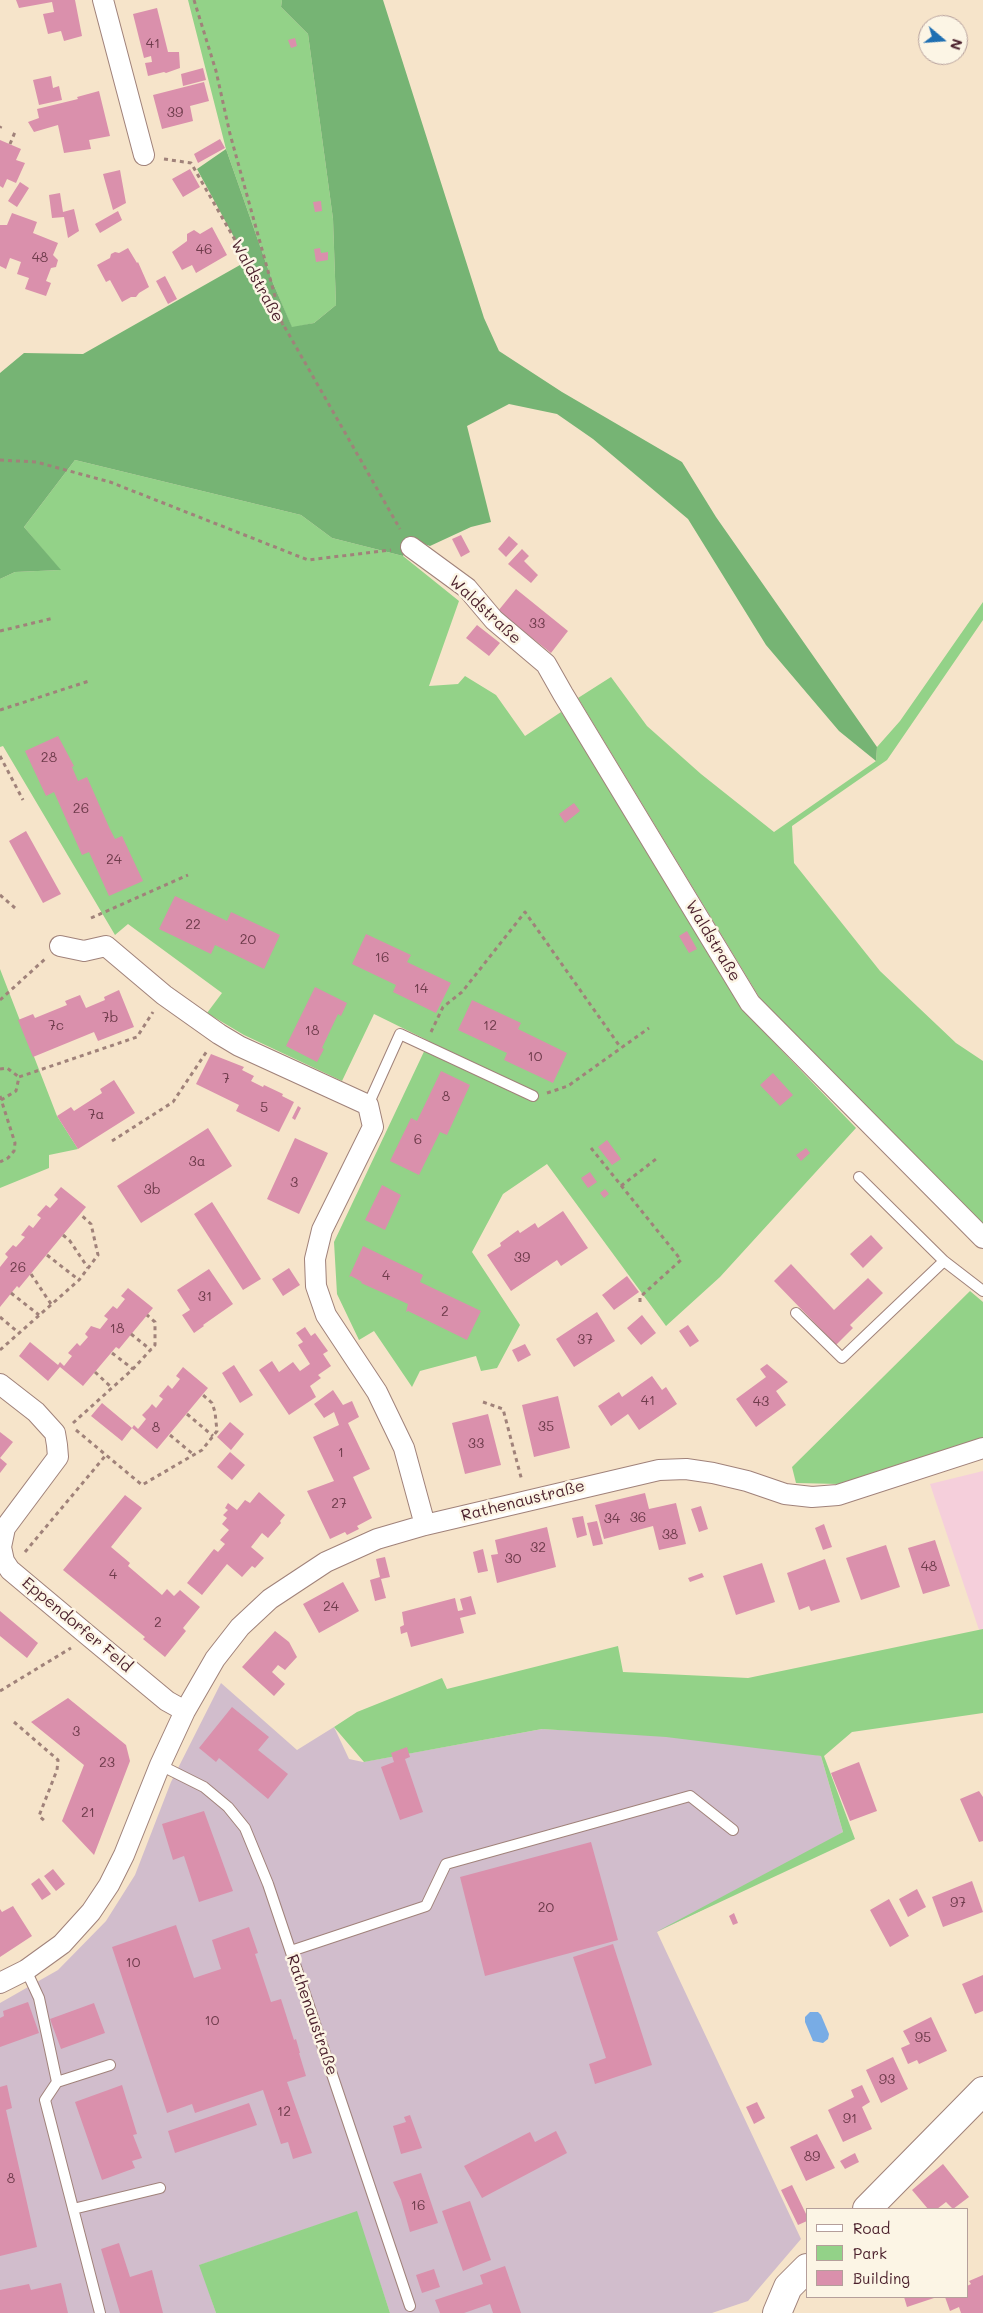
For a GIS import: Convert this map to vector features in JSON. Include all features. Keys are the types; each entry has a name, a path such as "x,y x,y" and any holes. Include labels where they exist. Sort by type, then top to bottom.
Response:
{"street":[{"path":"103,0 144,155"},
{"name":"Waldstraße","path":"411,547 466,588 494,620 546,664 562,694 750,1003 983,1238"},
{"path":"60,946 84,951 106,946 164,994 218,1034 239,1046 368,1105 373,1127 322,1230 315,1259 316,1286 326,1315 377,1392 404,1448 425,1525"},
{"name":"Eppendorfer Feld","path":"0,1384 36,1412 55,1433 58,1457 5,1528 1,1547 4,1561 10,1570 84,1632 168,1701 185,1711"},
{"name":"Rathenaustraße","path":"0,1983 26,1970 76,1931 105,1892 124,1855 160,1765 185,1711 215,1659 240,1627 270,1599 326,1562 377,1539 425,1525 659,1470 686,1469 747,1481 785,1494 812,1497 838,1495 983,1448"},
{"path":"868,2208 983,2091"},
{"path":"775,2312 788,2287 806,2269"}],"lane":[{"path":"368,1105 400,1034 532,1096"},
{"path":"859,1176 944,1261 983,1291"},
{"path":"796,1313 842,1358 944,1261"},
{"name":"Rathenaustraße","path":"160,1765 204,1787 228,1807 246,1828 291,1951 410,2306"},
{"path":"291,1951 426,1906 446,1864 690,1796 733,1830"},
{"path":"26,1970 39,1998 57,2082"},
{"path":"100,2313 45,2100 57,2082 110,2065"},
{"path":"73,2209 160,2188"}],"path":[{"path":"194,0 216,71 230,134 285,330"},
{"path":"10,144 15,132"},
{"name":"Waldstraße","path":"144,155 191,163 411,547"},
{"path":"0,460 36,462 110,482 308,560 411,547"},
{"path":"0,631 54,618"},
{"path":"0,710 89,681"},
{"path":"0,756 23,800"},
{"path":"90,918 188,875"},
{"path":"0,895 15,908"},
{"path":"425,1045 443,1007 462,992 525,912 621,1048"},
{"path":"0,1000 60,946"},
{"path":"19,1077 137,1037 164,994"},
{"path":"532,1096 539,1096 568,1086 649,1028"},
{"path":"112,1141 173,1102 218,1034"},
{"path":"0,1069 7,1068 19,1077"},
{"path":"0,1162 8,1158 14,1151 15,1143 1,1098 16,1091 19,1077"},
{"path":"591,1148 681,1260 640,1297 640,1302"},
{"path":"621,1186 656,1159"},
{"path":"0,1350 79,1280 98,1256 91,1224 80,1214"},
{"path":"63,1235 70,1241 88,1268"},
{"path":"47,1255 79,1280"},
{"path":"31,1274 51,1304"},
{"path":"11,1293 39,1315"},
{"path":"147,1315 155,1322 155,1345 133,1369 70,1426 142,1485 202,1450 217,1431 212,1403 203,1395"},
{"path":"0,1317 19,1332"},
{"path":"131,1334 151,1350"},
{"path":"112,1352 133,1369"},
{"path":"95,1372 112,1388"},
{"path":"483,1402 503,1409 527,1501"},
{"path":"187,1414 213,1436"},
{"path":"170,1434 194,1455"},
{"path":"10,1570 106,1455"},
{"path":"0,1692 69,1651 84,1632"},
{"path":"14,1722 58,1760 57,1770 39,1816 46,1822"}],"shaded area":[{"path":"983,1471 983,1629 979,1630 930,1484"},
{"path":"221,1683 297,1750 334,1727 349,1759 363,1762 542,1729 754,1741 821,1756 843,1832 762,1881 657,1932 801,2239 748,2301 712,2313 390,2313 356,2212 200,2265 216,2313 0,2313 0,2003 58,1970 106,1921 135,1875 171,1782"}],"green space":[{"path":"188,0 282,0 281,7 308,34 333,219 336,305 314,323 292,328 273,283 226,149"},
{"path":"282,0 383,0 484,318 499,351 562,392 682,462 716,517 877,747 876,761 839,731 766,645 688,519 593,439 557,414 509,404 467,426 491,522 471,527 430,546 412,540 403,556 332,538 301,515 75,460 24,527 61,570 15,572 0,579 0,373 24,353 83,354 247,261 197,169 226,149 273,283 292,327 314,323 336,305 333,219 308,34 281,7"},
{"path":"75,460 301,515 332,538 403,556 459,601 429,686 458,684 465,676 496,695 525,736 561,712 580,738 716,966 766,1034 856,1128 720,1277 666,1326 547,1164 503,1194 472,1252 520,1325 497,1368 481,1371 476,1356 420,1371 412,1387 374,1331 359,1340 337,1294 334,1242 429,1041 374,1014 342,1081 244,1035 207,1013 222,993 128,924 115,935 3,746 0,747 0,579 15,572 60,570 24,527"},
{"path":"983,602 983,620 887,760 792,826 794,863 880,971 956,1043 983,1061 983,1230 764,1005 578,698 611,677 647,726 701,774 774,832 876,761 877,747 900,721"},
{"path":"0,969 57,1116 78,1149 49,1155 49,1168 0,1188"},
{"path":"970,1291 983,1302 983,1440 839,1484 796,1483 792,1467"},
{"path":"983,1629 983,1713 852,1732 824,1756 855,1839 656,1932 843,1832 821,1756 666,1737 542,1729 364,1762 334,1727 357,1712 442,1678 447,1689 618,1646 623,1672 748,1678"},
{"path":"357,2211 390,2313 216,2313 199,2265"}],"water":[{"path":"810,2012 818,2012 821,2015 829,2034 828,2039 823,2043 813,2041 805,2022 805,2017"}],"building":[{"path":"16,0 75,0 82,36 64,41 61,31 48,34 43,14 54,12 52,2 19,8"},
{"path":"157,8 168,52 179,52 180,68 148,76 145,63 152,62 151,56 144,58 133,14"},
{"path":"295,38 297,46 291,48 288,40"},
{"path":"203,68 206,80 183,86 181,74"},
{"path":"51,76 53,88 59,86 62,100 39,105 33,80"},
{"path":"204,82 209,101 190,106 193,121 162,129 153,95"},
{"path":"99,91 110,136 89,140 91,149 64,153 58,125 34,132 28,122 39,118 37,109 78,99 77,97"},
{"path":"220,139 225,148 198,163 194,154"},
{"path":"0,140 21,149 16,160 25,163 16,183 7,179 3,188 0,186"},
{"path":"190,169 200,187 183,197 172,179"},
{"path":"120,170 126,203 113,210 103,174"},
{"path":"20,182 29,188 17,207 8,201"},
{"path":"60,193 63,212 74,209 79,231 68,238 64,217 52,218 49,195"},
{"path":"321,201 322,211 315,212 313,202"},
{"path":"118,211 122,220 100,233 95,224"},
{"path":"12,213 37,222 33,233 58,243 53,255 58,260 56,267 51,268 46,281 51,283 46,296 25,289 29,278 17,274 21,262 10,258 6,269 0,266 0,225 7,225"},
{"path":"212,227 227,255 196,273 192,265 182,270 172,252 187,241 187,234 194,230 200,234"},
{"path":"128,248 138,262 149,287 136,297 131,297 122,302 110,280 106,282 97,265 110,258 111,254 119,253"},
{"path":"320,248 321,253 328,252 328,260 316,262 314,249"},
{"path":"165,276 177,299 168,304 156,281"},
{"path":"461,535 470,552 461,557 452,539"},
{"path":"509,536 518,544 506,557 498,549"},
{"path":"522,549 529,556 524,561 538,575 531,583 508,564"},
{"path":"516,589 568,631 551,653 498,611"},
{"path":"477,625 500,643 489,656 466,638"},
{"path":"58,736 74,766 72,767 78,781 87,777 115,839 122,836 143,881 109,896 89,852 82,855 54,792 46,796 25,751"},
{"path":"574,803 580,811 565,823 559,814"},
{"path":"26,831 61,894 43,903 9,841"},
{"path":"175,896 227,921 231,912 280,935 264,969 215,945 211,954 159,929"},
{"path":"687,931 697,949 689,953 679,936"},
{"path":"366,934 411,955 407,962 451,983 436,1013 393,992 396,985 352,964"},
{"path":"315,987 347,1003 341,1016 338,1014 317,1062 286,1046"},
{"path":"119,990 134,1027 98,1041 94,1032 33,1057 18,1020 33,1014 35,1018 67,1005 65,1001 80,995 86,1008 105,1000 104,997"},
{"path":"472,1000 521,1023 518,1029 567,1053 553,1083 504,1060 507,1053 458,1030"},
{"path":"211,1054 244,1067 242,1070 254,1076 251,1081 283,1094 282,1096 294,1102 279,1132 236,1111 239,1105 196,1084"},
{"path":"441,1071 470,1085 447,1135 440,1132 419,1175 390,1161 411,1118 417,1121"},
{"path":"773,1073 793,1095 780,1106 760,1085"},
{"path":"114,1080 135,1113 78,1149 57,1116 71,1107 74,1111 102,1093 100,1089"},
{"path":"298,1106 301,1108 295,1120 292,1118"},
{"path":"208,1128 232,1166 141,1223 117,1186"},
{"path":"295,1138 328,1153 299,1214 267,1199"},
{"path":"607,1140 621,1159 612,1165 598,1147"},
{"path":"806,1148 810,1153 801,1161 796,1155"},
{"path":"590,1172 597,1182 588,1188 581,1178"},
{"path":"382,1185 401,1195 385,1230 365,1220"},
{"path":"61,1187 86,1207 19,1288 17,1286 0,1307 0,1267 8,1257 5,1254 13,1245 16,1247 25,1237 21,1235 29,1225 33,1228 41,1218 37,1215 46,1205 50,1208 58,1199 54,1195"},
{"path":"605,1189 609,1194 604,1198 600,1193"},
{"path":"212,1202 261,1279 243,1290 194,1214"},
{"path":"563,1211 588,1248 561,1266 557,1260 511,1291 487,1255 501,1246 500,1243 518,1230 520,1233 535,1223 538,1228"},
{"path":"871,1235 883,1248 863,1268 850,1254"},
{"path":"363,1246 423,1275 420,1282 481,1311 467,1340 408,1311 406,1312 408,1304 361,1283 351,1276 349,1277"},
{"path":"791,1264 834,1310 868,1278 883,1293 850,1325 853,1328 836,1345 774,1281"},
{"path":"289,1268 300,1285 283,1296 272,1279"},
{"path":"209,1269 233,1304 194,1333 182,1315 190,1310 177,1290"},
{"path":"627,1276 639,1292 614,1310 602,1295"},
{"path":"128,1288 153,1308 119,1349 116,1347 83,1386 60,1367 48,1381 19,1356 30,1342 58,1365 60,1362 64,1366 72,1356 68,1353 77,1343 80,1346 88,1337 85,1334 91,1326 100,1329 108,1319 104,1316 113,1306 117,1309 125,1299 121,1296"},
{"path":"597,1312 615,1341 574,1367 556,1339"},
{"path":"642,1315 656,1333 641,1345 627,1328"},
{"path":"688,1325 699,1341 690,1347 679,1331"},
{"path":"305,1327 311,1336 315,1333 328,1351 323,1354 331,1366 318,1375 321,1378 310,1386 316,1397 289,1415 259,1370 272,1361 279,1372 293,1362 300,1371 310,1364 298,1345 303,1342 296,1333"},
{"path":"525,1344 531,1355 518,1362 512,1350"},
{"path":"767,1364 788,1382 776,1391 786,1405 756,1427 736,1399 766,1377 760,1369"},
{"path":"234,1365 253,1395 240,1403 222,1373"},
{"path":"183,1367 208,1388 157,1449 132,1428 134,1425 138,1429 146,1419 142,1415 152,1404 156,1408 163,1399 159,1396 168,1385 172,1389 180,1379 176,1376"},
{"path":"652,1376 662,1390 666,1387 677,1404 639,1430 628,1414 611,1426 598,1406 619,1392 622,1397"},
{"path":"333,1390 343,1405 352,1401 359,1417 348,1423 370,1469 353,1477 372,1518 357,1526 359,1529 347,1535 345,1532 330,1539 307,1491 334,1481 313,1437 339,1425 334,1412 324,1418 314,1404"},
{"path":"558,1396 570,1448 534,1457 522,1405"},
{"path":"102,1403 132,1428 122,1441 91,1416"},
{"path":"488,1414 501,1465 465,1474 452,1423"},
{"path":"230,1422 244,1434 231,1450 217,1437"},
{"path":"0,1432 13,1442 0,1458"},
{"path":"230,1452 245,1465 232,1480 217,1467"},
{"path":"0,1458 7,1464 0,1473"},
{"path":"259,1492 285,1515 280,1521 281,1523 268,1538 262,1533 251,1547 264,1558 255,1568 252,1566 242,1577 227,1564 202,1595 187,1583 214,1549 218,1552 225,1544 220,1540 229,1530 222,1524 227,1518 223,1515 228,1510 225,1508 228,1503 237,1510 245,1500 250,1503"},
{"path":"645,1493 649,1509 676,1503 686,1544 659,1550 653,1526 604,1539 595,1505"},
{"path":"125,1495 142,1508 111,1547 130,1563 128,1566 162,1595 167,1589 174,1596 180,1590 200,1607 183,1628 186,1631 165,1657 143,1639 145,1637 63,1570"},
{"path":"701,1506 708,1529 699,1532 691,1509"},
{"path":"583,1516 587,1535 577,1538 572,1518"},
{"path":"597,1521 603,1544 593,1546 587,1523"},
{"path":"824,1524 832,1547 823,1550 815,1528"},
{"path":"547,1527 556,1567 497,1583 491,1555 498,1554 495,1540"},
{"path":"935,1540 950,1586 923,1594 908,1548"},
{"path":"886,1545 900,1587 861,1600 846,1558"},
{"path":"483,1549 488,1571 478,1573 473,1552"},
{"path":"385,1557 390,1577 381,1579 386,1598 375,1601 370,1580 380,1577 376,1559"},
{"path":"825,1559 840,1602 811,1611 809,1606 799,1610 787,1573"},
{"path":"762,1563 775,1602 736,1615 723,1576"},
{"path":"702,1573 704,1577 690,1582 688,1578"},
{"path":"343,1582 359,1611 319,1633 303,1604"},
{"path":"471,1596 476,1614 460,1618 464,1633 411,1647 407,1632 401,1634 400,1627 404,1625 402,1612 455,1598 458,1611 463,1610 460,1599"},
{"path":"0,1611 38,1643 27,1658 0,1636"},
{"path":"275,1631 289,1642 297,1657 285,1670 278,1665 272,1672 285,1684 274,1696 242,1667"},
{"path":"68,1698 126,1745 130,1761 94,1855 62,1821 84,1765 31,1722"},
{"path":"232,1707 269,1737 258,1750 288,1774 268,1799 219,1758 216,1762 199,1748"},
{"path":"407,1747 410,1757 405,1759 423,1812 400,1820 381,1767 394,1762 391,1753"},
{"path":"859,1762 877,1811 850,1821 831,1773"},
{"path":"979,1791 983,1797 983,1841 979,1842 960,1799"},
{"path":"204,1811 233,1891 199,1902 184,1856 173,1860 162,1824"},
{"path":"591,1842 618,1940 485,1976 460,1877"},
{"path":"53,1869 65,1884 56,1891 44,1876"},
{"path":"39,1878 51,1894 42,1900 31,1884"},
{"path":"972,1881 983,1912 943,1927 932,1897"},
{"path":"917,1889 926,1907 908,1917 899,1899"},
{"path":"889,1899 909,1936 890,1947 870,1910"},
{"path":"13,1906 32,1936 0,1957 0,1909 2,1912"},
{"path":"734,1913 738,1923 733,1925 729,1916"},
{"path":"176,1925 194,1978 221,1969 212,1940 249,1927 258,1953 255,1954 271,2002 281,1999 300,2053 306,2076 287,2082 312,2153 293,2159 288,2142 281,2144 263,2090 195,2113 192,2104 167,2113 112,1947"},
{"path":"613,1944 652,2065 595,2084 589,2064 606,2058 573,1957"},
{"path":"983,1975 983,2011 975,2014 962,1984"},
{"path":"28,2002 39,2033 0,2047 0,2018 4,2016 3,2011"},
{"path":"94,2003 105,2033 61,2049 50,2019"},
{"path":"931,2017 947,2051 919,2064 917,2060 908,2064 901,2048 910,2044 903,2031"},
{"path":"893,2057 908,2089 881,2103 866,2070"},
{"path":"7,2085 12,2108 6,2110 37,2247 0,2256 0,2087"},
{"path":"122,2085 137,2134 133,2135 142,2158 132,2161 135,2168 102,2180 75,2102"},
{"path":"862,2085 870,2102 862,2107 872,2129 843,2142 828,2110 854,2097 851,2090"},
{"path":"757,2102 765,2118 754,2124 746,2107"},
{"path":"249,2103 257,2125 175,2153 168,2131"},
{"path":"410,2115 422,2148 401,2154 393,2126 406,2122 404,2117"},
{"path":"556,2131 567,2153 482,2198 464,2166 530,2132 535,2142"},
{"path":"817,2134 835,2168 806,2181 790,2147"},
{"path":"855,2153 859,2162 845,2169 840,2161"},
{"path":"943,2164 969,2197 954,2208 946,2202 938,2208 927,2208 912,2190"},
{"path":"421,2173 438,2223 410,2232 401,2200 393,2182"},
{"path":"792,2185 806,2214 806,2221 798,2225 781,2190"},
{"path":"470,2201 491,2260 463,2271 442,2211"},
{"path":"119,2243 130,2277 152,2270 163,2313 120,2313 101,2249"},
{"path":"505,2266 521,2313 493,2313 490,2304 464,2313 440,2313 435,2300 483,2284 480,2275"},
{"path":"434,2269 440,2287 422,2293 416,2275"},
{"path":"983,2275 983,2313 961,2313 959,2307 950,2311 945,2298 968,2298 968,2286 971,2284 969,2281"},
{"path":"61,2283 68,2313 0,2313 0,2290 29,2284 31,2290"},
{"path":"904,2298 934,2298 907,2307"}]}
